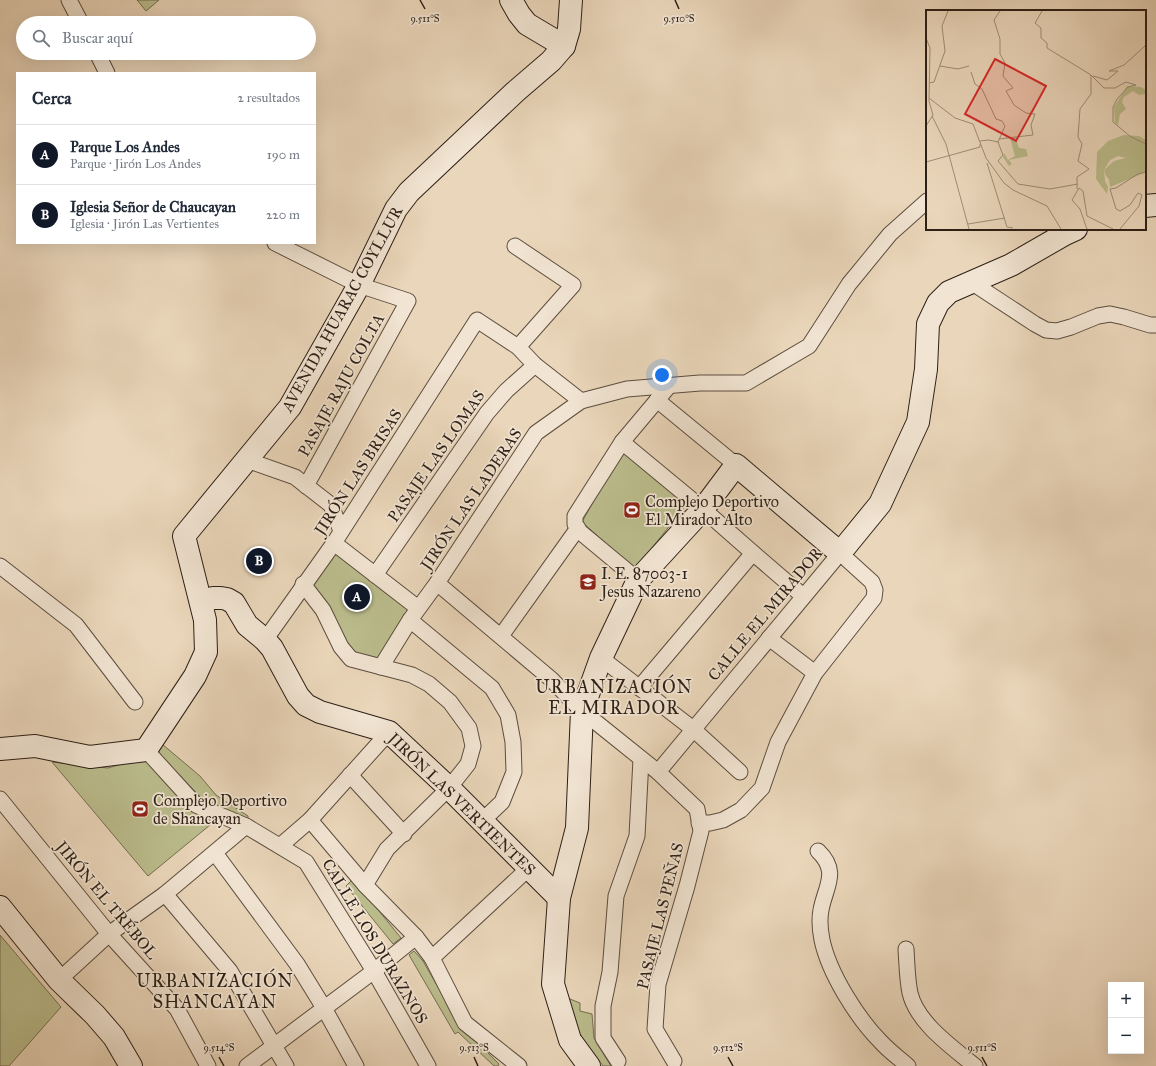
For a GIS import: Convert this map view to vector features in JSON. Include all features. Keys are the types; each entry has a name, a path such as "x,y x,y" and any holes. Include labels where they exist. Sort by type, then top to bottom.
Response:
{"main road":[{"path":"511,0 518,14 527,24 564,46"},
{"name":"AVENIDA HUARAC COYLLUR","path":"146,750 195,676 206,652 205,620 184,536 290,407 359,285 396,209 410,192 515,92 551,61 564,46 569,29 571,0"},
{"path":"1146,206 1156,205"},
{"path":"589,1066 570,1040 553,984 559,898 577,828 582,711 601,658 638,580 703,509 736,465 840,553 880,504 918,422 926,369 928,324 938,303 949,292 1011,265 1074,230"},
{"name":"JIRÓN LAS VERTIENTES","path":"201,602 213,598 228,599 234,603 247,626 265,640 272,648 298,696 306,705 320,712 389,732 449,788 559,898"},
{"path":"0,749 34,746 90,757 146,750"},
{"path":"0,907 59,980 95,1015 114,1037 131,1066"}],"street":[{"path":"69,0 77,16"},
{"path":"100,60 106,72"},
{"name":"JIRÓN LAS LADERAS","path":"381,667 414,614 437,583 536,433 581,401 627,389 700,383 746,383 809,346 849,284 890,234 926,202"},
{"path":"277,244 359,285"},
{"path":"515,246 573,285 518,347 535,365 581,401"},
{"path":"970,282 1046,330 1057,330 1071,327 1098,316 1110,314 1150,325 1156,325"},
{"name":"PASAJE RAJU COLTA","path":"306,486 408,301 359,285"},
{"name":"JIRÓN LAS BRISAS","path":"265,640 303,584 338,537 477,320 518,347"},
{"name":"PASAJE LAS LOMAS","path":"375,575 487,413 506,391 535,365"},
{"path":"638,580 585,536 575,524 575,516 622,442 669,386"},
{"path":"657,400 736,465"},
{"path":"622,442 703,509 803,596"},
{"path":"247,460 294,477 331,505 338,537 414,614 492,688 508,715 513,742 514,772 502,802 482,821"},
{"path":"501,636 578,528"},
{"path":"437,583 551,679 582,711 658,772 697,809 699,823 710,823 723,820 741,810 762,788 778,742 815,673 874,598 875,590 872,582 840,553"},
{"name":"CALLE EL MIRADOR","path":"658,772 840,553"},
{"path":"639,688 753,554"},
{"path":"0,566 76,625 136,702"},
{"path":"303,584 323,610 341,647 351,659 412,676 429,684 450,702 469,728 473,746 468,764 449,788 404,834 387,849 365,885"},
{"path":"769,638 815,673"},
{"path":"601,658 693,729 740,772"},
{"path":"280,846 310,820 389,732"},
{"name":"CALLE LOS DURAZNOS","path":"146,750 196,805 246,826 306,862 374,971 428,1066"},
{"path":"618,1061 603,1038 602,1006 610,972 616,896 637,836 641,759"},
{"path":"350,775 404,834"},
{"name":"JIRÓN EL TRÉBOL","path":"0,799 109,934 177,1009 208,1066"},
{"path":"310,820 365,885 416,937 432,958 465,1023 519,1066"},
{"name":"PASAJE LAS PEÑAS","path":"674,1061 655,1029 658,984 687,886 701,831 699,823"},
{"path":"59,980 109,934 166,894 246,826"},
{"path":"818,851 826,861 830,873 829,885 823,900 820,920 822,941 834,975 880,1042 908,1066"},
{"path":"215,853 297,964 324,1008 356,1066"},
{"path":"432,958 529,868"},
{"path":"166,894 230,971 286,1066"},
{"path":"247,1066 374,971 416,937"},
{"path":"906,950 910,993 920,1012 930,1027 945,1042 975,1066"}],"green space":[{"path":"137,0 159,0 146,11"},
{"path":"622,450 688,503 635,569 582,522"},
{"path":"336,548 411,608 379,663 349,651 309,586"},
{"path":"162,744 200,776 216,795 248,816 248,822 206,803 156,750"},
{"path":"142,758 146,759 191,811 210,818 210,825 148,876 52,762 108,768"},
{"path":"353,879 401,938 393,944 346,886"},
{"path":"0,935 61,1007 9,1066 0,1066"},
{"path":"414,951 423,961 459,1024 499,1064 498,1066 494,1066 458,1032 455,1034 409,955"},
{"path":"565,997 580,1003 580,1011 592,1014 594,1038 611,1066 603,1066 576,1029"}],"place":[{"name":"Complejo Deportivo El Mirador Alto","path":"632,510"},
{"name":"Iglesia Señor de Chaucayan","path":"259,561"},
{"name":"I. E. 87003-1 Jesus Nazareno","path":"588,582"},
{"name":"Parque Los Andes","path":"357,597"},
{"name":"Complejo Deportivo de Shancayan","path":"140,809"}],"district":[{"name":"URBANIZACIÓN EL MIRADOR","path":"614,697"},
{"name":"URBANIZACIÓN SHANCAYAN","path":"215,991"}]}
